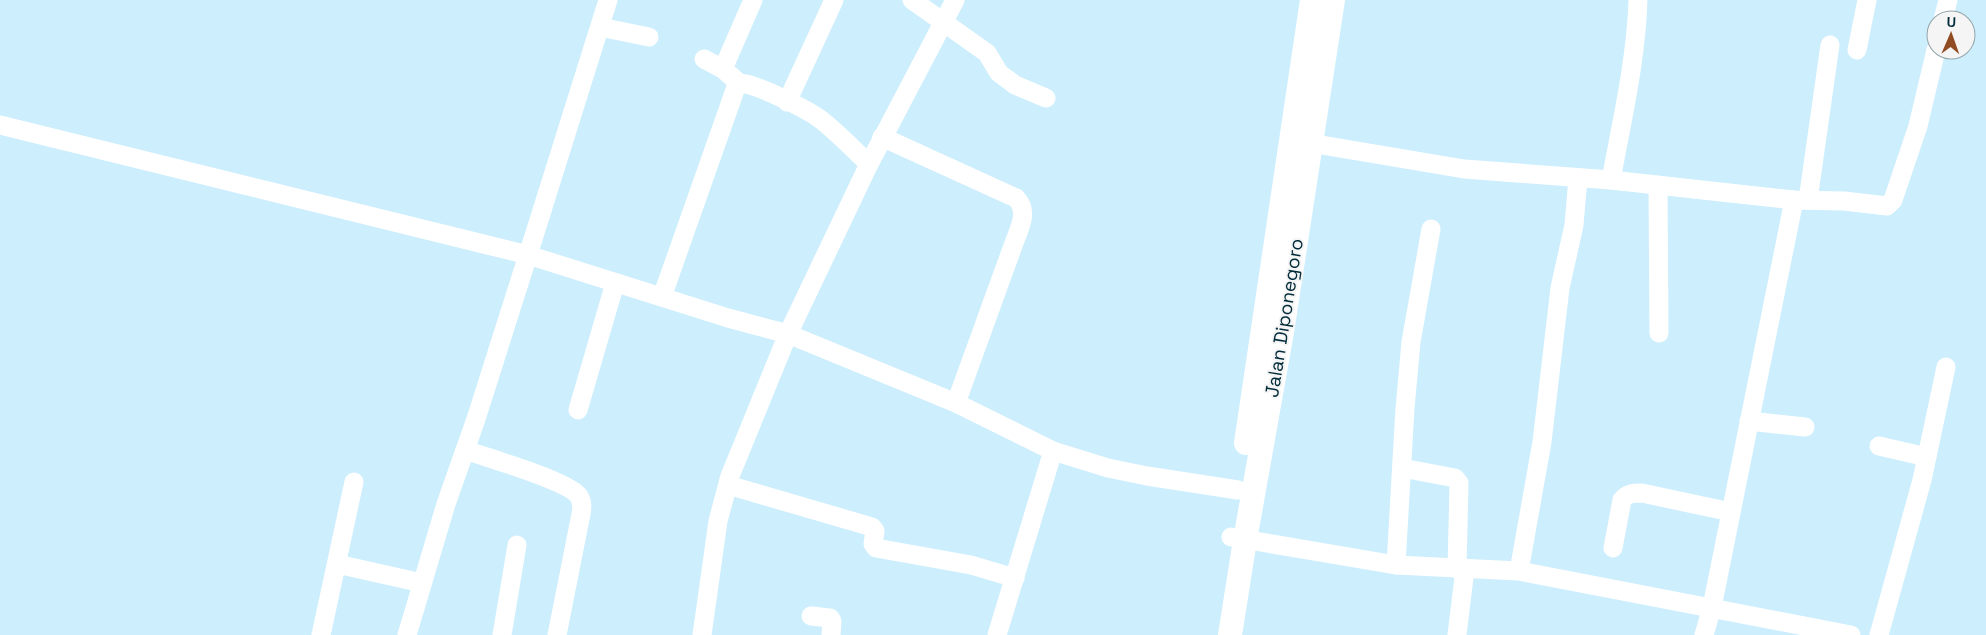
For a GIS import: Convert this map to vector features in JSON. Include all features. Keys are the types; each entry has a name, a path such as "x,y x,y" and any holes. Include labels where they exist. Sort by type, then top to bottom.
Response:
{"main road":[{"name":"Jalan Diponegoro","path":"1215,635 1238,539 1282,332 1302,142 1312,0"},
{"name":"Jalan Diponegoro","path":"1230,635 1238,539 1238,490 1302,142 1333,0"}],"street":[{"path":"407,635 446,504 528,255 608,0"},
{"path":"723,69 753,0"},
{"path":"787,102 834,0"},
{"path":"912,0 987,53 999,73 1015,85 1046,98"},
{"path":"702,635 718,522 728,486 788,334 868,164 955,0"},
{"path":"1611,180 1637,28 1638,0"},
{"path":"1857,50 1867,0"},
{"path":"600,27 649,38"},
{"path":"1704,635 1712,607 1749,421 1801,200 1830,45"},
{"path":"704,59 723,69 739,83 746,83 819,118 868,164"},
{"path":"1302,142 1464,169 1611,180 1801,200 1844,201 1887,206 1891,204 1918,126 1934,60"},
{"path":"662,297 739,83"},
{"path":"0,125 528,255 728,318 788,334 956,403 1053,451 1108,468 1238,490"},
{"path":"882,137 1016,198 1023,207 1023,218 956,403"},
{"path":"1519,571 1542,442 1560,288 1574,226 1578,178"},
{"path":"1658,185 1659,333"},
{"path":"1396,565 1411,342 1431,229"},
{"path":"578,410 615,283"},
{"path":"1879,635 1927,457 1946,367"},
{"path":"1749,421 1805,427"},
{"path":"1879,446 1927,457"},
{"path":"465,450 562,484 579,496 582,505 581,514 557,635"},
{"path":"997,635 1053,451"},
{"path":"1402,468 1455,478 1459,483 1461,569 1457,635"},
{"path":"321,635 354,482"},
{"path":"728,486 872,527 876,531 873,544 876,548 971,565 1015,578"},
{"path":"1613,548 1622,500 1625,496 1632,493 1642,493 1731,512"},
{"path":"1238,539 1396,565 1519,571 1852,635"},
{"path":"502,635 517,545"},
{"path":"337,564 422,583"},
{"path":"811,616 830,618 832,621 831,635"}]}
